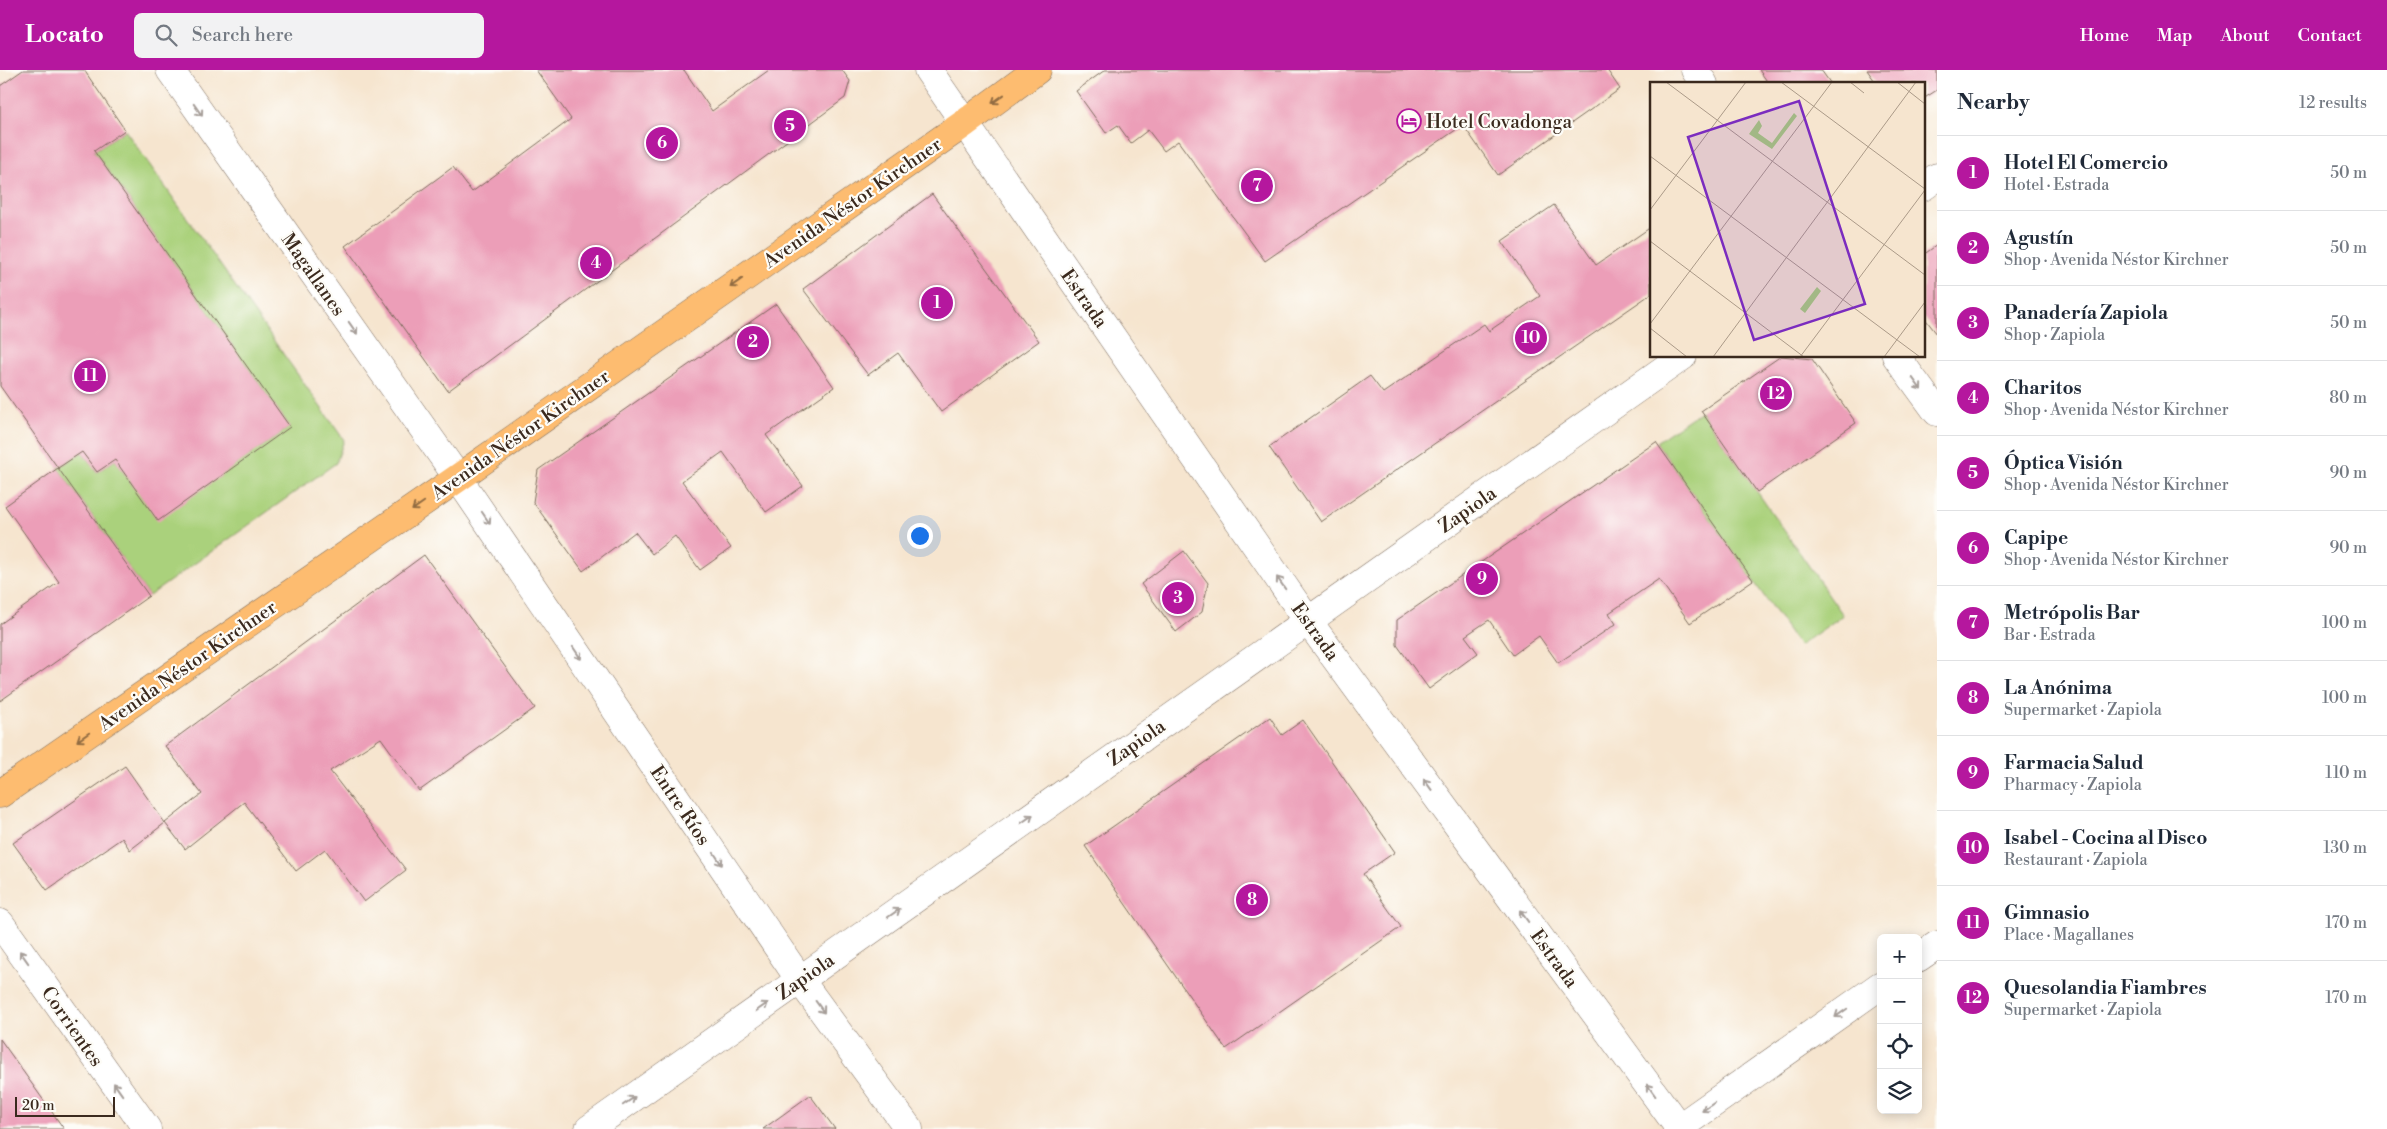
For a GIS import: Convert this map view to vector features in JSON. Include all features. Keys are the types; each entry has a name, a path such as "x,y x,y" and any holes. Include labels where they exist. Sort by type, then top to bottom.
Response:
{"main road":[{"name":"Avenida Néstor Kirchner","path":"0,794 458,478 965,123 1037,70"}],"street":[{"name":"Magallanes","path":"170,70 458,478"},
{"name":"Estrada","path":"928,70 1308,621 1679,1129"},
{"path":"1695,70 1703,82"},
{"path":"1924,186 1937,177"},
{"name":"Zapiola","path":"589,1129 1680,358"},
{"path":"1897,358 1937,412"},
{"name":"Entre Ríos","path":"458,478 800,980 909,1129"},
{"name":"Corrientes","path":"0,923 147,1129"},
{"path":"1922,955 1937,945"},
{"path":"1679,1129 1877,988"}],"green space":[{"path":"125,130 344,440 336,463 149,596 58,468 82,452 97,472 115,460 158,520 290,427 94,151"},
{"path":"1701,411 1843,615 1799,646 1656,442"}],"building":[{"path":"23,70 84,70 125,130 94,151 290,427 158,521 115,460 97,472 82,452 58,468 0,386 0,86"},
{"path":"536,70 684,70 712,111 769,70 842,70 850,81 845,98 448,391 345,246 453,167 472,192 571,119"},
{"path":"1105,70 1607,70 1620,89 1498,175 1463,125 1265,261 1178,141 1164,151 1148,130 1131,143 1118,125 1106,133 1076,91"},
{"path":"1759,70 1821,70 1830,82 1768,82"},
{"path":"1867,70 1937,70 1937,90 1924,98 1924,82 1876,82"},
{"path":"932,194 1039,341 941,412 898,353 868,375 803,289"},
{"path":"1554,205 1596,265 1650,228 1650,295 1321,522 1269,447 1370,376 1383,393 1484,324 1489,331 1540,296 1502,241"},
{"path":"1937,245 1937,334 1924,317 1924,254"},
{"path":"776,304 834,387 766,435 803,486 766,512 723,452 682,481 731,548 700,570 675,536 652,554 635,532 583,571 533,502 538,470"},
{"path":"1778,358 1802,358 1812,359 1856,423 1757,492 1701,411"},
{"path":"1656,442 1753,580 1690,623 1659,579 1609,613 1616,624 1558,663 1539,636 1513,655 1489,620 1465,636 1478,653 1429,689 1397,645 1397,620"},
{"path":"58,468 149,596 0,701 0,624 59,582 5,506"},
{"path":"1184,551 1208,583 1202,612 1176,632 1141,584"},
{"path":"424,555 535,708 419,791 381,738 330,771 406,870 364,902 325,849 296,871 244,802 185,849 165,823 202,794 165,746"},
{"path":"1270,717 1282,735 1303,720 1395,852 1363,874 1401,927 1226,1049 1085,846"},
{"path":"125,766 165,823 130,850 122,838 47,890 13,843"},
{"path":"0,1039 64,1129 0,1129"},
{"path":"810,1095 835,1129 763,1129"}],"place":[{"name":"Hotel Covadonga","path":"1409,121"},
{"name":"Óptica Visión","path":"790,126"},
{"name":"Capipe","path":"662,143"},
{"name":"Metrópolis Bar","path":"1257,186"},
{"name":"Charitos","path":"596,263"},
{"name":"Hotel El Comercio","path":"937,303"},
{"name":"Isabel - Cocina al Disco","path":"1531,338"},
{"name":"Agustín","path":"753,342"},
{"name":"Gimnasio","path":"90,376"},
{"name":"Quesolandia Fiambres","path":"1776,394"},
{"name":"Farmacia Salud","path":"1482,579"},
{"name":"Panadería Zapiola","path":"1178,598"},
{"name":"La Anónima","path":"1252,900"}]}
